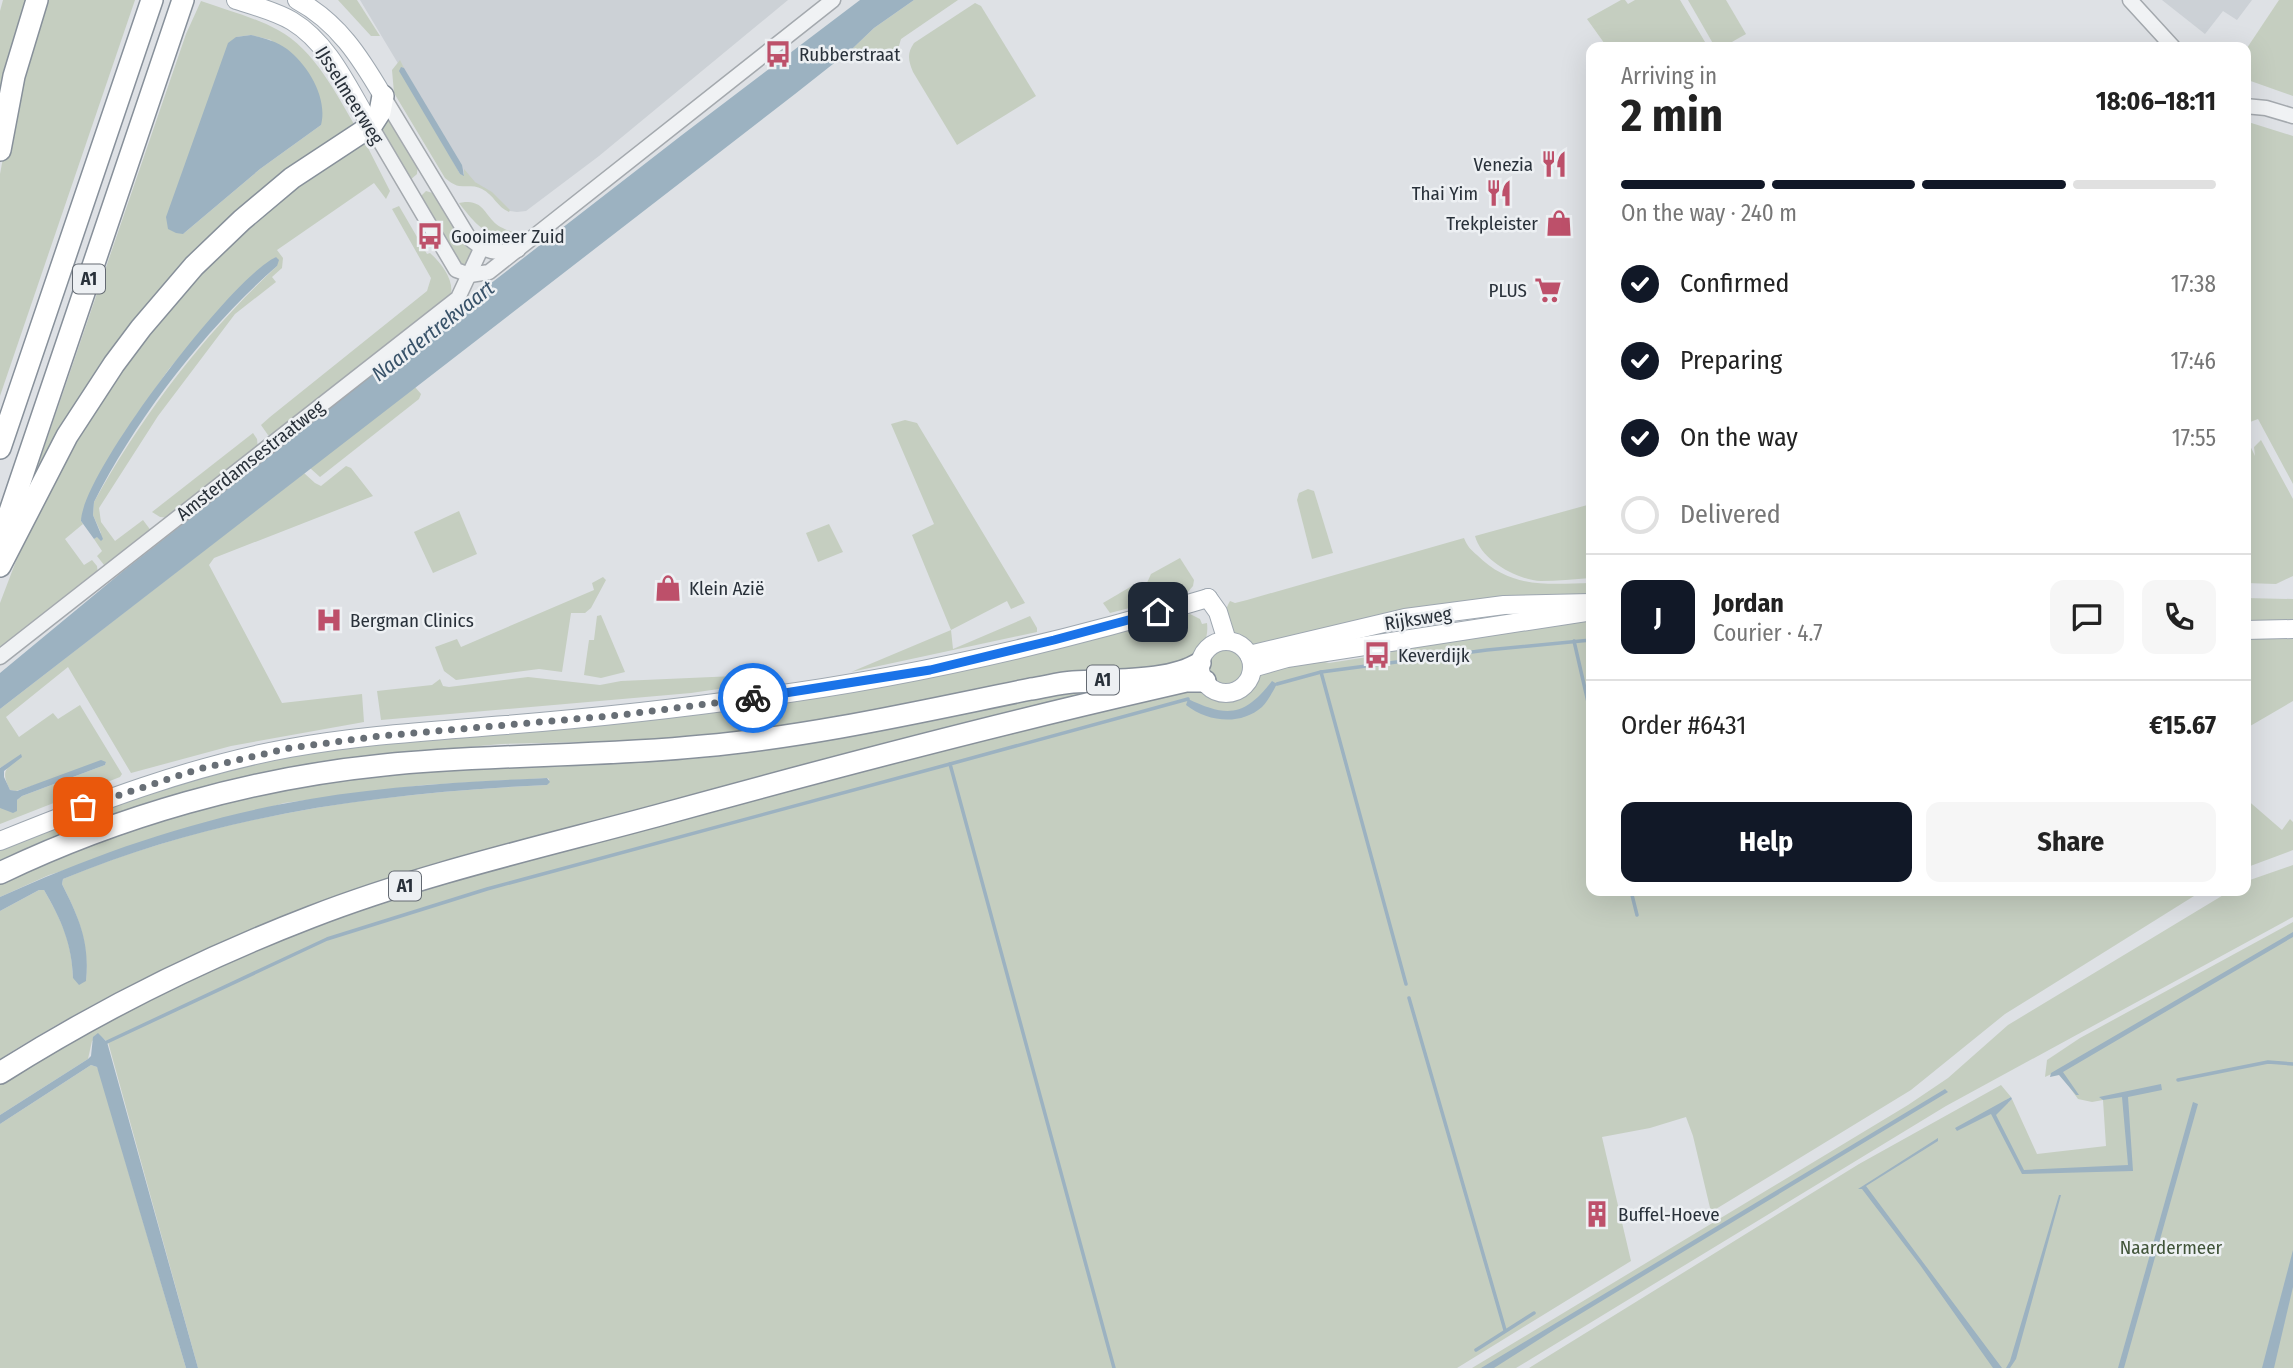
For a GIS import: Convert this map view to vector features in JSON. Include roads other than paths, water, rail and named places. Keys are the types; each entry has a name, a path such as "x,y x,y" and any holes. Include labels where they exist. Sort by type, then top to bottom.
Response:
{"highway":[{"path":"0,150 14,76 37,0"},
{"name":"A1","path":"0,448 151,3"},
{"name":"A1","path":"0,541 181,9"},
{"path":"0,566 67,436 114,364 168,295 220,240 266,199 371,126 380,112 383,96"},
{"name":"A1","path":"0,873 65,845 144,816 283,780 419,762 562,753 634,752 767,739 872,722 1069,682 1144,678 1179,671 1202,672"},
{"name":"A1","path":"0,1073 129,998 219,955 312,917 380,894 456,870 836,767 1186,681 1202,672"}],"main road":[{"name":"IJsselmeerweg","path":"236,0 284,17 305,30 327,54 371,126"},
{"name":"IJsselmeerweg","path":"297,0 342,34 383,96"},
{"path":"0,841 83,807 187,773 290,748 380,736 621,715 764,697 930,670 1054,640 1209,597 1208,614 1220,642"},
{"name":"Rijksweg","path":"1250,661 1405,618 1504,605 1586,603"},
{"name":"Rijksweg","path":"1250,661 1287,658 1586,612"},
{"path":"2251,630 2293,629"},
{"path":"1220,642 1243,648 1250,661 1244,685 1236,691 1217,691 1202,672 1204,653 1220,642"}],"street":[{"path":"470,275 489,272 834,0"},
{"path":"2120,0 2157,42"},
{"path":"2130,0 2168,42"},
{"name":"IJsselmeerweg","path":"383,96 469,238 481,249"},
{"path":"2251,99 2266,108"},
{"path":"2251,107 2293,116"},
{"name":"IJsselmeerweg","path":"371,126 456,270 470,275"},
{"path":"409,191 431,176"},
{"path":"481,249 496,253 519,249"},
{"name":"Amsterdamsestraatweg","path":"0,657 458,298 481,249"}],"water":[{"name":"Naardertrekvaart","path":"860,0 914,0 874,28 795,94 0,709 0,673 122,572 682,135"},
{"path":"251,35 283,46 309,73 322,104 321,125 260,169 183,234 176,233 168,229 166,217 228,43 236,37"},
{"path":"401,67 462,165 464,176 460,174 399,71"},
{"path":"276,257 279,260 277,266 224,317 199,346 152,406 131,438 94,502 93,515 103,539 94,539 81,521 88,497 131,422 195,337 227,300 255,272"},
{"path":"1272,681 1277,684 1264,705 1244,717 1224,720 1214,718 1186,705 1188,699 1214,709 1235,710 1253,701"},
{"path":"21,754 22,757 4,771 10,790 17,791 101,760 106,762 105,765 22,796 17,800 17,811 13,813 0,808 0,768"},
{"path":"547,778 550,782 547,785 361,801 241,823 181,838 63,879 62,884 85,942 86,981 79,985 73,978 64,932 44,890 39,890 0,911 0,897 68,868 138,842 245,812 315,798 381,789"},
{"path":"2293,932 2293,937 2063,1072 2079,1095 2076,1095 2059,1075 2050,1077 2051,1073"},
{"path":"98,1033 107,1042 198,1368 186,1368 97,1067 91,1065 0,1124 0,1115 88,1059 91,1056 93,1037"},
{"path":"2161,1084 2162,1090 2128,1097 2133,1171 2022,1174 1991,1114 1957,1131 1955,1128 2011,1097 1996,1115 2024,1170 2128,1165 2122,1097 2103,1100 2099,1097"},
{"path":"1945,1089 1948,1092 1494,1368 1481,1368"},
{"path":"2193,1102 2198,1104 2124,1368 2118,1368"},
{"path":"1938,1138 1938,1141 1866,1186 2002,1368 1993,1368 1920,1265 1862,1189 1858,1189"},
{"path":"2059,1195 2016,1359 2010,1368 2006,1368 2010,1361"},
{"path":"2293,1250 2293,1287 2274,1368 2262,1368"}],"waterway":[{"path":"1277,684 1321,672 1487,650 1586,640"},
{"path":"1574,641 1586,693"},
{"path":"1321,672 1406,984"},
{"path":"1114,1368 950,764 1188,699"},
{"path":"107,1042 327,939 487,889 950,764"},
{"path":"1632,896 1637,915"},
{"path":"1409,998 1505,1330"},
{"path":"2178,1080 2268,1062 2293,1064"},
{"path":"1476,1350 1534,1313"}],"place":[{"name":"Rubberstraat","path":"778,54"},
{"name":"Venezia","path":"1554,164"},
{"name":"Thai Yim","path":"1499,193"},
{"name":"Trekpleister","path":"1559,223"},
{"name":"Gooimeer Zuid","path":"430,236"},
{"name":"PLUS","path":"1548,290"},
{"name":"Klein Azië","path":"668,588"},
{"name":"Bergman Clinics","path":"329,620"},
{"name":"Keverdijk","path":"1377,655"},
{"name":"Buffel-Hoeve","path":"1597,1214"}],"park label":[{"name":"Naardermeer","path":"2171,1247"}]}
